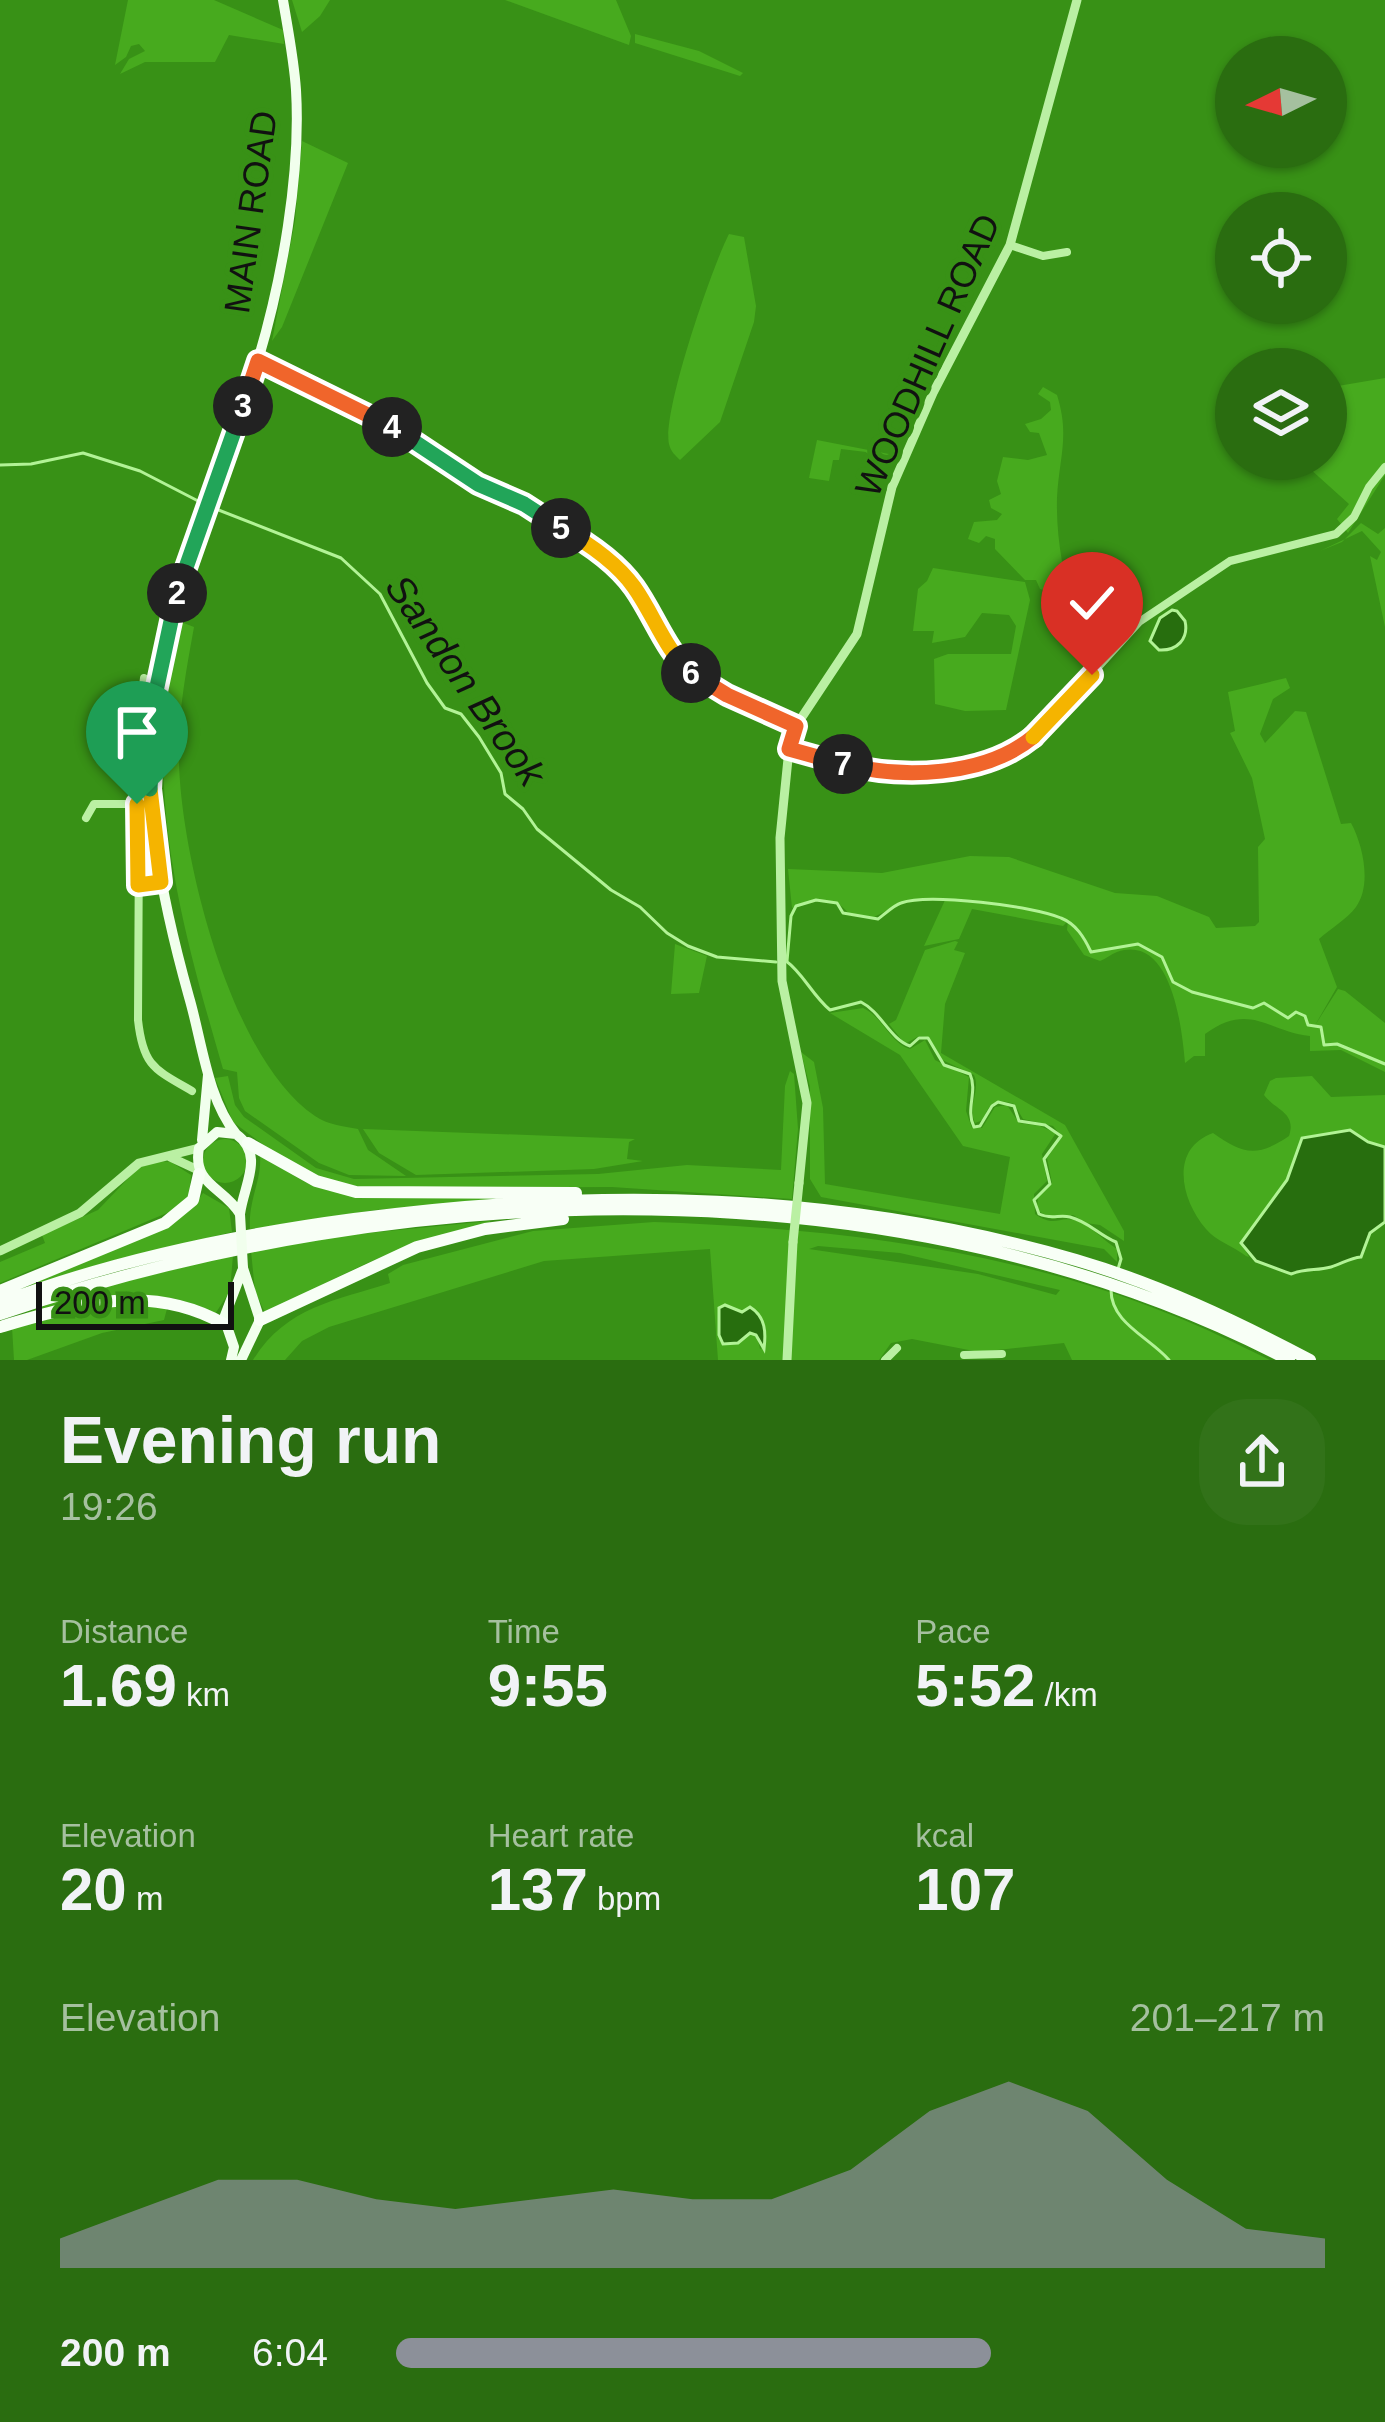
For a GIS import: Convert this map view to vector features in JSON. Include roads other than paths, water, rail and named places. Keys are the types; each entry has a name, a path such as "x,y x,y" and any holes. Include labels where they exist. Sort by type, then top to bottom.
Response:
{"highway":[{"path":"242,1138 316,1181 356,1192 563,1191 844,1213 973,1234 1191,1300 1310,1360"},
{"path":"0,1291 176,1216 198,1192 198,1172"},
{"path":"0,1303 70,1279 232,1238 446,1207 618,1197"},
{"path":"257,1319 450,1236 630,1211"},
{"path":"0,1314 233,1249 312,1235 519,1213 749,1215 834,1224 1088,1269"},
{"path":"1149,1290 1289,1360"},
{"path":"0,1327 83,1306 135,1299 172,1301 227,1328"}],"main road":[{"name":"MAIN ROAD","path":"208,1074 161,882 150,776 155,696 169,622 258,361 280,260 294,155 296,92 283,0"},
{"path":"208,1074 227,1123 253,1159 240,1214 243,1268 257,1319 241,1360"},
{"path":"208,1074 198,1172 240,1214"},
{"path":"200,1146 217,1132 242,1138"},
{"path":"215,1188 234,1188 248,1178"},
{"path":"231,1360 234,1347 227,1328 227,1307 243,1268"},
{"path":"227,1307 242,1300 257,1319"},
{"path":"227,1328 243,1336 257,1319"}],"street":[{"name":"WOODHILL ROAD","path":"787,1360 807,1103 782,962 780,838 789,749 796,726 857,634 892,487 939,380 1010,244 1076,0"},
{"path":"1010,244 1036,255 1067,253"},
{"path":"258,361 404,431 478,484 524,504 594,548 629,580 682,664 727,695 796,726"},
{"path":"789,749 879,771 964,767 1007,754 1040,731 1138,622 1231,561 1336,534 1354,517 1385,467"},
{"path":"144,678 135,734 140,1040 152,1069 192,1091"},
{"path":"86,818 94,804 137,804"},
{"path":"138,885 161,882"},
{"path":"0,1251 80,1213 139,1163 200,1146"},
{"path":"168,1156 198,1172"},
{"path":"885,1360 897,1348"},
{"path":"964,1355 990,1358 1002,1354"}],"waterway":[{"name":"Sandon Brook","path":"0,465 83,453 140,471 202,503"},
{"name":"Sandon Brook","path":"211,507 341,558 380,594 427,683 445,708 461,714 479,737 501,773 505,794 537,829 611,890 688,946 717,957 776,962"},
{"path":"787,961 791,916 796,906 816,900 837,903 843,913 878,919 898,904 915,900 1028,909 1071,924 1091,952 1138,944 1162,957 1173,982 1192,992 1253,1008 1264,1003 1288,1018 1296,1012 1305,1016 1308,1025 1321,1027 1324,1045 1337,1044 1385,1064"},
{"name":"Sandon Brook","path":"786,961 830,1010 861,1002 903,1043 910,1046 919,1038 928,1038 944,1065 970,1074 974,1127 980,1126 998,1102 1014,1106 1019,1121 1045,1125 1061,1136 1044,1159 1050,1184 1034,1200 1039,1214 1077,1219 1116,1242 1121,1259 1118,1269"},
{"name":"Sandon Brook","path":"1111,1290 1124,1321 1169,1360"}]}
